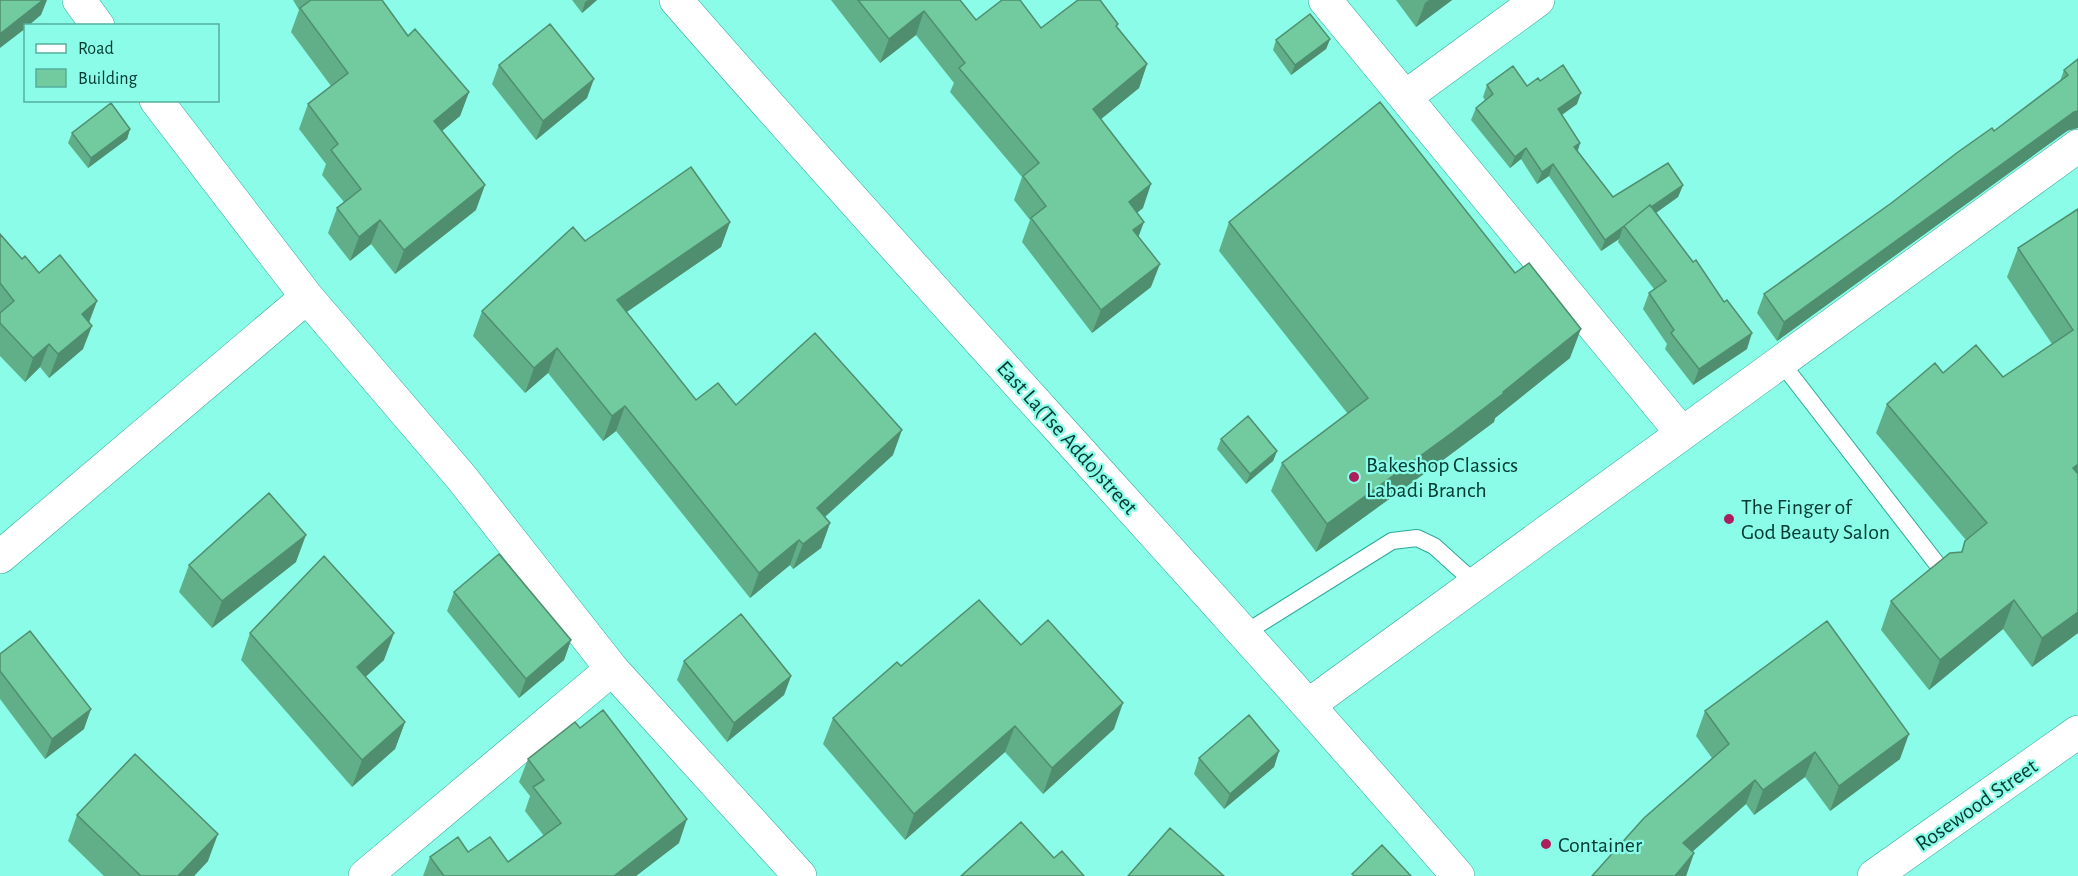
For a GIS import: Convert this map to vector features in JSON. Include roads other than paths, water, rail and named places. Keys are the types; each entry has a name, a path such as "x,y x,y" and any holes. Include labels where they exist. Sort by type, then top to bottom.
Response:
{"street":[{"path":"79,0 97,24"},
{"name":"East La(Tse Addo)street","path":"676,0 808,152 1310,704 1458,876"},
{"path":"1325,0 1681,432"},
{"path":"1405,97 1538,0"},
{"path":"158,102 307,297 461,477 612,669 800,876"},
{"path":"1310,704 1681,432 2078,146"},
{"path":"0,557 307,297"},
{"path":"365,876 612,669"},
{"name":"Rosewood Street","path":"1874,876 2078,732"}],"lane":[{"path":"1780,361 1944,573"},
{"path":"1245,633 1392,541 1417,538 1434,546 1475,583"}],"place":[{"name":"Bakeshop Classics Labadi Branch","path":"1354,477"},
{"name":"The Finger of God Beauty Salon","path":"1729,519"},
{"name":"Container","path":"1546,844"}]}
